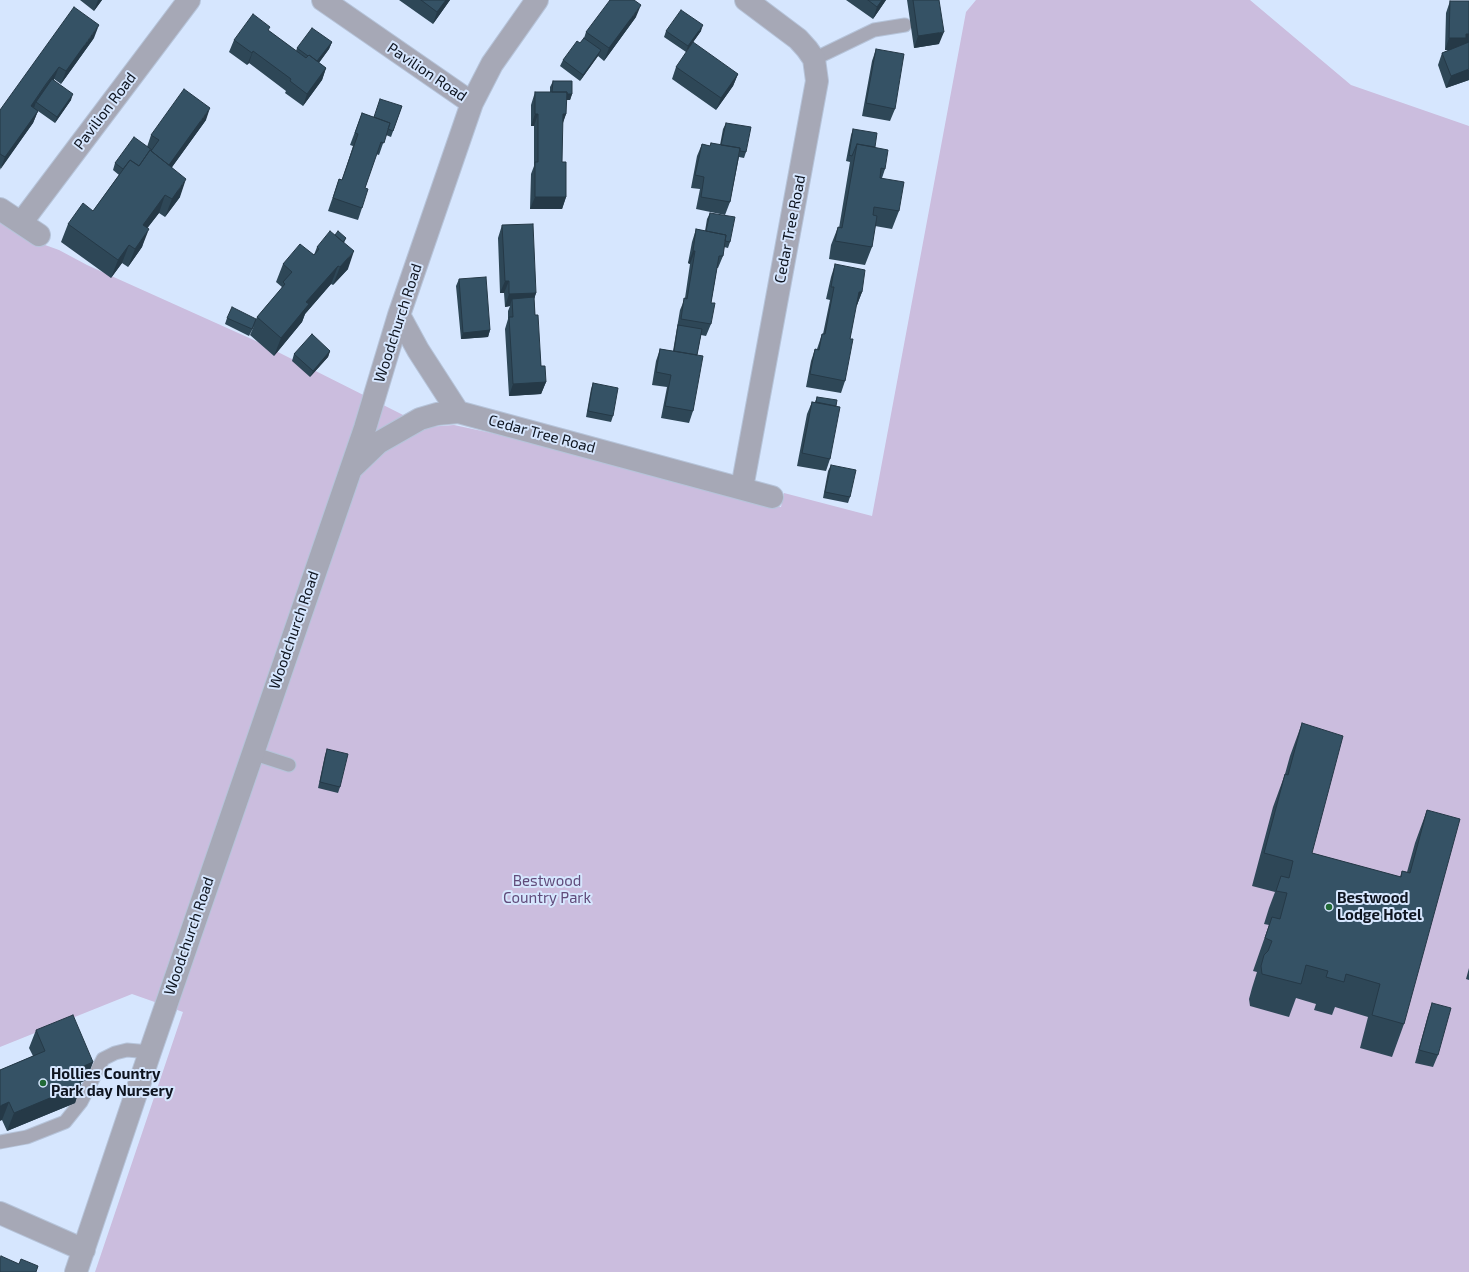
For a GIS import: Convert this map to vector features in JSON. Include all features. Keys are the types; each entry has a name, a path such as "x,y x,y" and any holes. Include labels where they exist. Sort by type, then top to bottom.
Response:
{"street":[{"name":"Pavilion Road","path":"21,223 189,0"},
{"name":"Pavilion Road","path":"323,0 472,102"},
{"name":"Woodchurch Road","path":"76,1272 252,753 365,428 399,315 472,102 492,64 537,0"},
{"path":"746,0 798,39 814,59"},
{"name":"Cedar Tree Road","path":"742,488 816,94 817,81 814,59"},
{"path":"0,210 39,235"},
{"path":"399,315 422,357 458,412"},
{"name":"Cedar Tree Road","path":"349,471 378,443 420,419 438,414 458,412 772,496"},
{"path":"0,1213 84,1250"}],"lane":[{"path":"814,59 874,30 905,25"},
{"path":"252,753 289,765"},
{"path":"0,1142 27,1137 65,1122 81,1102 103,1059 115,1053 127,1050 150,1052"}],"green space":[{"name":"Bestwood Country Park","path":"976,0 1250,0 1351,85 1469,126 1469,1272 95,1272 183,1012 132,994 0,1047 0,219 34,241 59,250 87,265 256,341 427,427 454,425 496,434 781,507 784,493 872,516 966,12"}],"building":[{"path":"421,0 446,0 437,12"},
{"path":"610,0 634,0 641,5 609,48 586,32"},
{"path":"868,0 882,0 877,7"},
{"path":"913,0 939,0 944,32 918,36"},
{"path":"1450,1 1469,1 1469,34 1466,34 1466,38 1449,38"},
{"path":"74,7 99,25 66,71 59,67 46,84 31,106 38,111 5,157 0,154 0,110"},
{"path":"681,10 703,25 688,46 666,31"},
{"path":"253,14 270,27 268,30 306,58 309,55 326,68 307,94 290,81 291,79 253,51 252,53 234,40"},
{"path":"312,28 332,42 317,61 297,48"},
{"path":"584,38 601,50 583,75 563,60 577,41 580,43"},
{"path":"693,42 738,74 721,98 676,67"},
{"path":"1469,42 1469,69 1451,76 1442,53"},
{"path":"876,49 904,54 895,109 866,103"},
{"path":"52,79 73,94 57,117 36,102"},
{"path":"553,81 572,81 572,94 567,94 567,92 552,92"},
{"path":"184,89 210,108 169,165 151,151 159,140 151,135"},
{"path":"535,92 567,92 566,114 563,114 562,162 566,162 566,197 535,197 535,162 538,162 538,114 535,114"},
{"path":"380,99 402,106 393,131 388,129 390,123 374,117"},
{"path":"362,113 390,123 384,143 381,142 365,188 368,189 362,208 333,198 339,179 342,180 358,134 355,133"},
{"path":"726,123 751,127 746,152 740,151 740,148 721,145"},
{"path":"853,129 877,133 875,147 857,144 852,156 849,155"},
{"path":"134,137 152,150 150,150 139,166 130,160 123,169 115,163"},
{"path":"711,143 740,148 730,202 701,197 704,177 695,175 702,144 710,146"},
{"path":"857,144 888,150 885,169 881,168 880,178 904,182 899,211 874,207 873,215 877,216 872,247 835,241 838,227 842,228"},
{"path":"150,150 186,179 172,199 165,195 143,225 149,229 135,249 129,245 118,260 68,224 83,203 93,211 130,160 139,166"},
{"path":"710,213 735,217 730,242 725,241 726,235 706,231"},
{"path":"533,224 536,293 509,294 509,281 505,281 502,225"},
{"path":"696,229 726,235 723,256 719,256 711,303 715,303 711,324 681,319 684,298 687,299 695,251 693,251"},
{"path":"330,231 354,251 340,267 338,266 306,302 309,304 281,338 257,317 285,284 283,282 292,272 283,264 300,244 314,255 319,249 317,247"},
{"path":"338,231 346,238 343,242 335,235"},
{"path":"835,264 865,270 862,292 859,292 850,339 853,339 845,381 810,374 815,349 819,350 822,334 825,334 834,287 831,287"},
{"path":"486,277 490,330 463,333 459,279"},
{"path":"534,297 535,315 538,315 541,366 545,366 546,382 513,384 509,317 513,317 512,299"},
{"path":"232,307 256,319 252,329 227,318"},
{"path":"678,325 702,329 697,355 674,351"},
{"path":"312,334 330,351 313,371 294,354"},
{"path":"660,349 703,356 693,411 665,406 671,375 656,372"},
{"path":"593,383 618,388 613,416 588,411"},
{"path":"817,397 837,400 836,406 816,402"},
{"path":"812,402 840,407 830,459 802,453"},
{"path":"831,465 856,470 850,497 825,492"},
{"name":"Bestwood Lodge Hotel","path":"1302,723 1343,736 1312,853 1401,877 1402,871 1410,873 1427,810 1460,819 1404,1024 1372,1015 1380,984 1346,974 1344,982 1326,977 1328,971 1306,965 1301,984 1262,974 1261,966 1264,955 1268,951 1272,941 1265,938 1272,917 1280,919 1287,893 1276,891 1281,876 1289,878 1293,861 1264,853 1285,774 1288,775"},
{"path":"327,749 348,754 340,787 320,782"},
{"path":"1432,1003 1451,1008 1438,1055 1419,1050"},
{"name":"Hollies Country Park day Nursery","path":"73,1015 93,1062 75,1070 81,1085 14,1113 9,1102 0,1106 0,1070 45,1051 36,1030"},
{"path":"1,1256 19,1264 21,1259 38,1266 36,1272 0,1272"}],"place":[{"name":"Bestwood Lodge Hotel","path":"1329,907"},
{"name":"Hollies Country Park day Nursery","path":"43,1083"}]}
